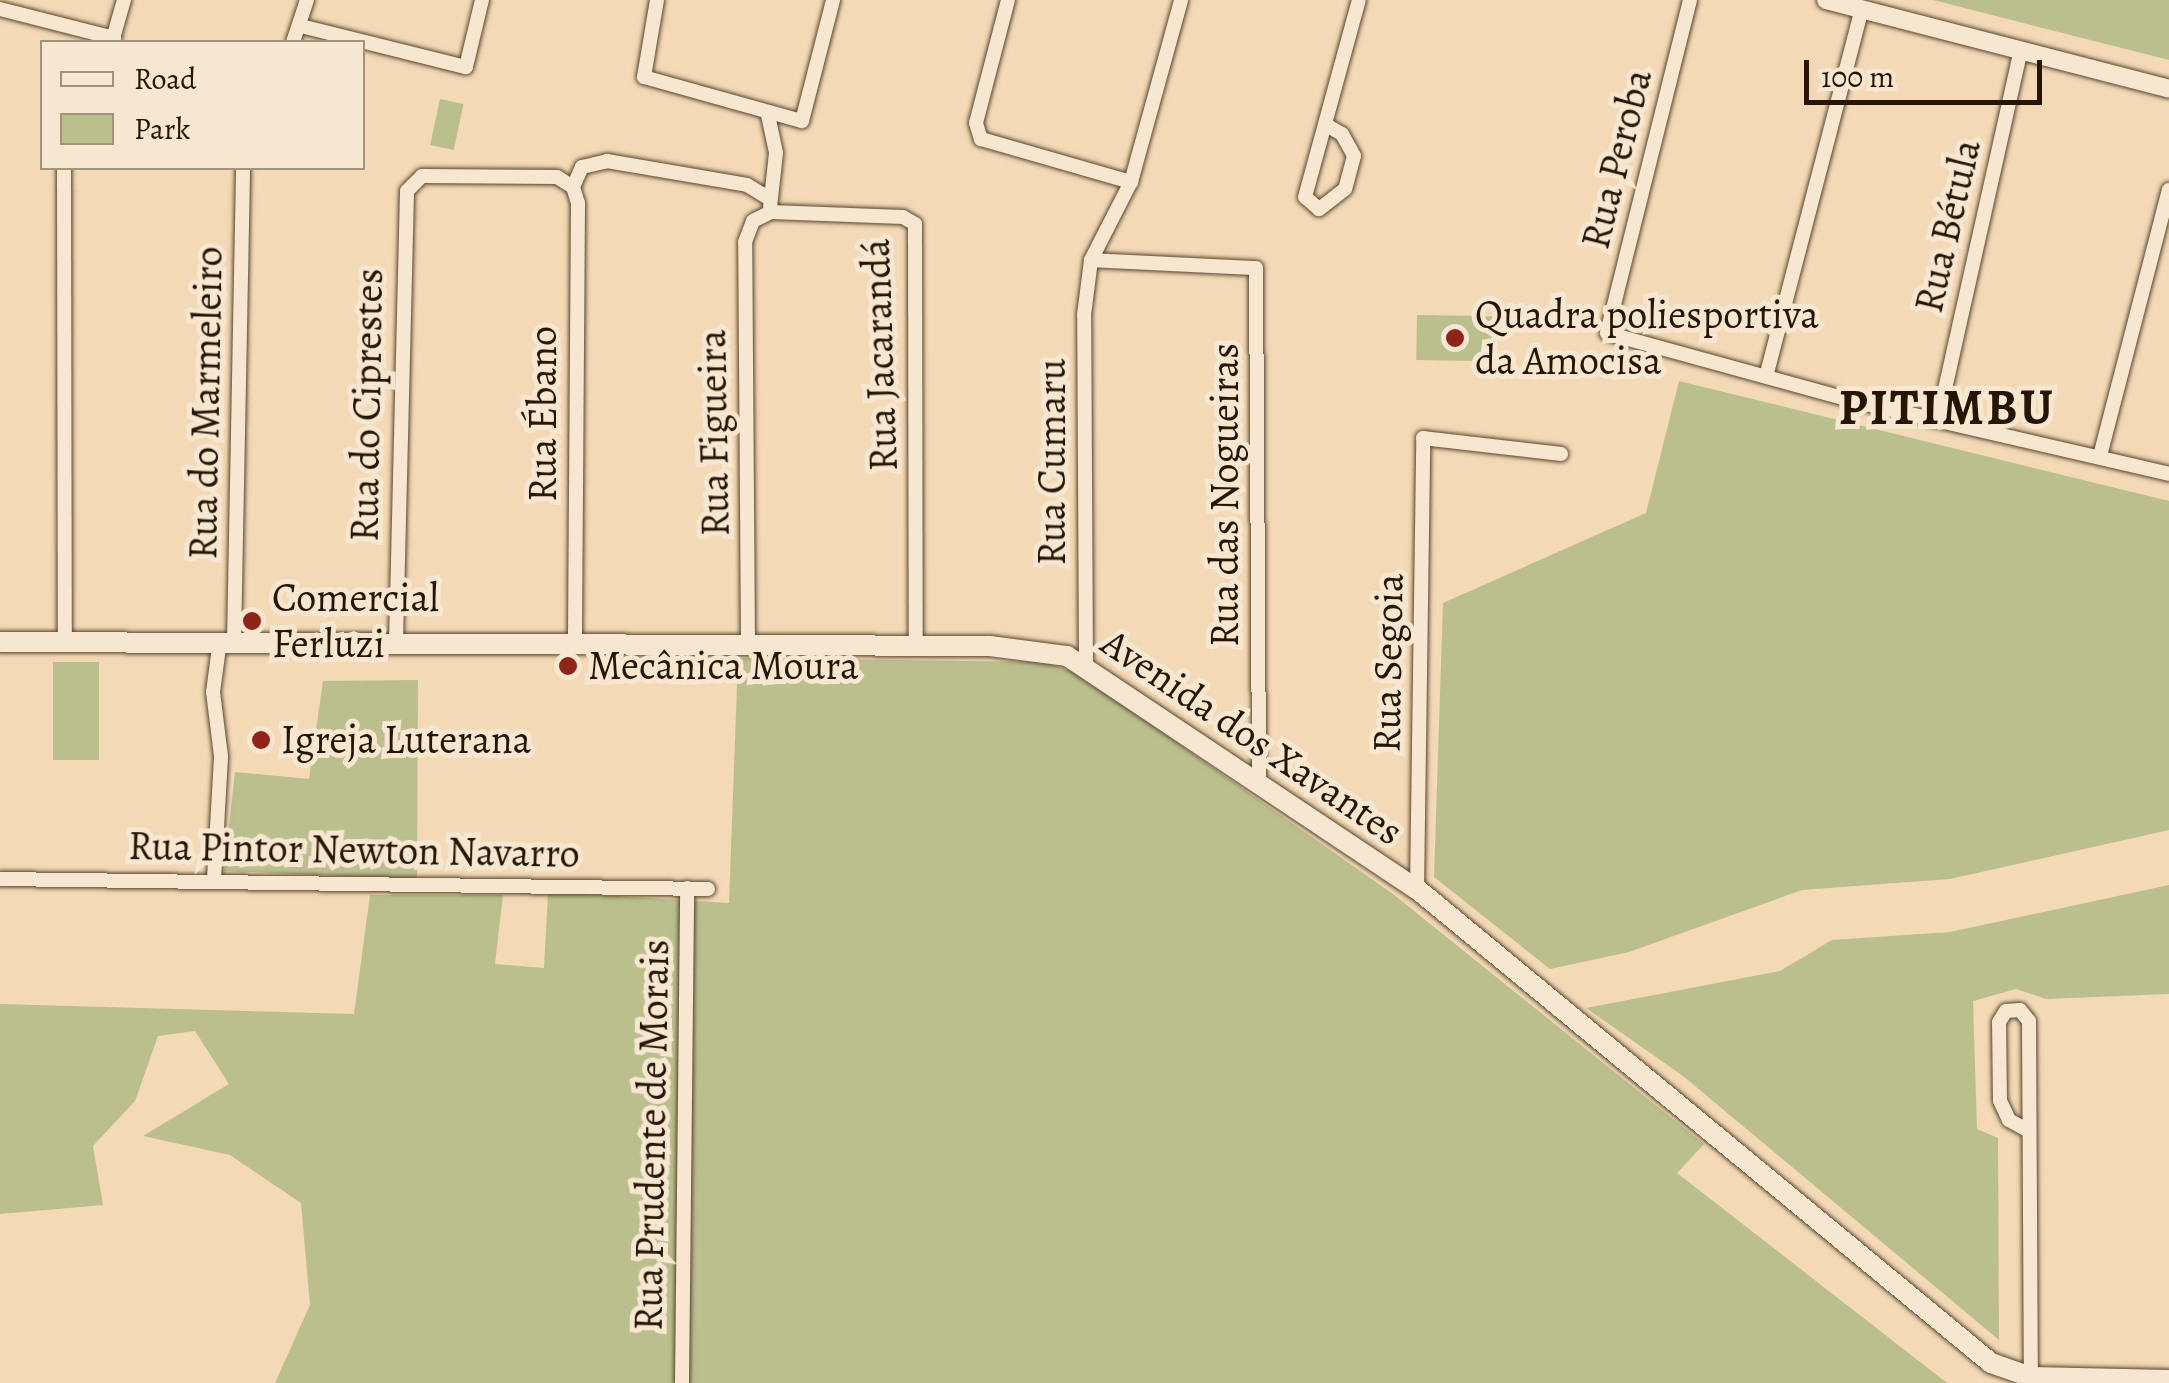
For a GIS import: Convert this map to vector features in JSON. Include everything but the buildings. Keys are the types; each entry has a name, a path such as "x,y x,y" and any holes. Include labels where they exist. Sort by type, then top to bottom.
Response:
{"main road":[{"name":"Avenida dos Xavantes","path":"0,642 1033,648 1086,664 1417,889 1991,1363 2031,1377 2169,1380"}],"street":[{"path":"0,10 113,40 124,0"},
{"path":"294,40 308,0"},
{"path":"365,42 466,67 482,0"},
{"path":"658,0 641,69 653,82 768,116 802,121 832,0"},
{"path":"1008,0 976,123 987,144 1131,182 1180,0"},
{"path":"1328,126 1351,144 1354,156 1345,189 1319,209 1306,197 1359,0"},
{"name":"Rua Peroba","path":"1690,0 1607,333 1767,374"},
{"path":"1826,0 2169,89"},
{"path":"1862,9 1767,374 1862,402 1939,416 2169,474"},
{"path":"301,26 357,40"},
{"name":"Rua Bétula","path":"1939,416 2020,50"},
{"path":"768,116 776,153 770,206"},
{"path":"572,187 582,167 638,163 747,185 770,206"},
{"path":"64,170 65,641"},
{"name":"Rua do Marmeleiro","path":"214,879 221,756 213,682 227,641 243,170"},
{"name":"Rua do Ciprestes","path":"396,642 404,203 422,176 557,177 572,187"},
{"name":"Rua Cumaru","path":"1086,664 1084,314 1091,260 1131,182"},
{"name":"Rua Ébano","path":"572,187 578,203 575,643"},
{"path":"2100,456 2169,190"},
{"name":"Rua Figueira","path":"748,645 744,262 753,222 770,206"},
{"name":"Rua Jacarandá","path":"770,206 903,217 914,224 916,648"},
{"name":"Rua das Nogueiras","path":"1091,260 1256,268 1259,781"},
{"name":"Rua Segoia","path":"1417,889 1423,438 1561,454"},
{"name":"Rua Pintor Newton Navarro","path":"0,878 708,888"},
{"name":"Rua Prudente de Morais","path":"682,1383 688,888"},
{"path":"2027,1130 2010,1120 2000,1101 1999,1022 2006,1010 2020,1010 2029,1021 2031,1377"}],"green space":[{"path":"1933,0 2169,0 2169,60"},
{"path":"440,99 463,104 454,150 430,145"},
{"name":"Quadra poliesportiva da Amocisa","path":"1417,315 1493,316 1492,361 1416,360"},
{"path":"1679,381 2169,501 2169,830 1950,879 1802,890 1629,952 1550,969 1434,877 1443,603 1646,513"},
{"path":"738,658 1043,662 1079,674 1393,894 1704,1144 1677,1173 1947,1383 275,1383 310,1305 301,1203 230,1155 143,1136 229,1084 195,1031 158,1036 135,1101 93,1146 103,1205 0,1214 0,1004 354,1014 370,895 503,895 495,964 544,968 548,892 729,903"},
{"path":"53,662 99,662 99,760 53,760"},
{"path":"418,680 417,879 224,871 235,772 309,779 323,681"},
{"path":"2169,885 2169,994 2046,999 2016,989 1973,1001 1977,1129 1998,1138 1999,1340 1683,1076 1586,1008 1780,971 1832,940 1950,932"}],"place":[{"name":"Quadra poliesportiva da Amocisa","path":"1455,338"},
{"name":"Comercial Ferluzi","path":"252,621"},
{"name":"Mecânica Moura","path":"568,666"},
{"name":"Igreja Luterana","path":"261,740"}],"district":[{"name":"PITIMBU","path":"1947,408"}]}
